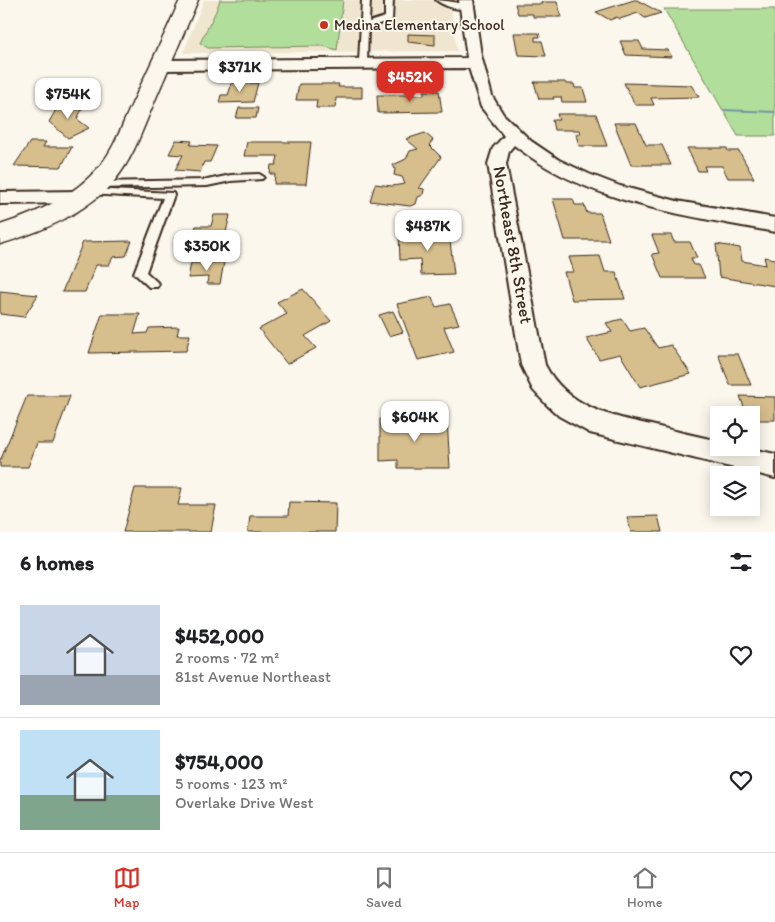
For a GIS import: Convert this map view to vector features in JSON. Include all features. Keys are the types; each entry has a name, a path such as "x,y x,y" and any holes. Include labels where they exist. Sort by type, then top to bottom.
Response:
{"street":[{"path":"0,236 36,222 88,191 113,164 123,148 161,65 188,0"},
{"path":"466,3 482,88 490,107 500,122 539,156 565,171 636,198 775,225"},
{"path":"161,65 477,62"},
{"name":"Northeast 8th Street","path":"515,137 502,145 498,152 497,164 533,364 542,383 568,408 599,425 775,466"},
{"path":"0,198 88,191"}],"lane":[{"path":"364,63 366,0"},
{"path":"364,26 389,18 389,0"},
{"path":"440,0 453,6 466,3"},
{"path":"88,191 207,183 230,178 259,177"},
{"path":"88,191 169,195 140,273 153,284"}],"shaded area":[{"name":"Medina Elementary School","path":"204,0 450,0 457,51 183,53"}],"green space":[{"path":"220,0 343,0 337,50 323,46 208,48 200,43"},
{"path":"664,9 775,9 775,136 738,136"}],"building":[{"path":"634,0 661,13 645,18 638,13 610,20 596,12"},
{"path":"541,2 557,2 562,17 533,17 533,14 518,14 515,4 542,4"},
{"path":"514,33 539,33 540,37 535,37 535,41 542,41 546,56 518,55"},
{"path":"408,34 435,35 435,45 408,42"},
{"path":"620,41 639,41 643,49 668,50 672,57 626,55"},
{"path":"534,82 565,82 566,84 574,84 575,88 583,88 587,102 562,102 561,97 539,99"},
{"path":"232,83 258,83 253,102 219,103 221,95 228,95"},
{"path":"624,83 691,85 699,97 651,98 654,105 635,105"},
{"path":"299,84 339,84 338,87 362,87 362,98 336,98 335,108 316,108 317,100 296,100"},
{"path":"424,91 439,91 442,112 378,113 377,95 424,95"},
{"path":"61,101 75,101 70,109 82,109 77,119 89,128 68,138 49,122"},
{"path":"239,108 258,108 256,118 236,118"},
{"path":"557,114 596,114 607,146 579,146 576,134 581,134 580,130 554,130 552,120 559,120"},
{"path":"614,123 636,123 646,145 662,145 671,165 631,165"},
{"path":"425,133 433,140 429,145 441,157 419,188 424,189 423,195 418,197 416,204 410,206 370,201 375,184 392,186 405,184 402,177 394,175 395,169 393,165 406,159 410,151 418,149 406,139"},
{"path":"176,140 192,141 190,145 217,146 210,162 204,162 200,172 175,170 183,155 169,154"},
{"path":"30,142 46,142 43,147 72,147 61,167 14,166"},
{"path":"247,142 311,142 306,184 274,184 275,174 270,174 271,165 276,165 278,156 244,156"},
{"path":"687,148 727,148 728,151 739,151 754,178 728,178 722,166 704,166 706,171 698,171"},
{"path":"553,199 573,199 575,205 584,205 587,213 600,213 609,240 565,240"},
{"path":"214,215 230,215 221,254 188,254 196,226 211,226"},
{"path":"449,233 454,274 421,275 420,259 400,260 399,234"},
{"path":"652,235 671,235 674,242 690,242 697,258 691,258 694,265 699,265 705,278 662,278 652,254 659,253"},
{"path":"132,241 126,256 113,257 109,265 96,265 85,292 62,292 83,242"},
{"path":"716,244 740,248 742,261 766,265 764,257 775,259 775,286 719,277"},
{"path":"600,256 605,272 616,272 625,299 572,300 564,272 574,272 569,257"},
{"path":"224,262 220,284 207,284 208,277 188,278 191,263"},
{"path":"303,289 331,321 305,336 316,348 287,364 259,329 287,314 277,302"},
{"path":"0,291 38,295 24,317 0,314"},
{"path":"432,297 436,307 450,304 459,324 444,327 454,352 418,360 397,304"},
{"path":"393,311 403,332 389,336 379,315"},
{"path":"102,314 140,314 134,334 147,333 149,328 179,327 177,335 190,335 186,351 89,353"},
{"path":"622,319 630,331 644,328 658,348 671,345 691,374 640,387 620,354 599,359 586,338 612,332 606,323"},
{"path":"718,354 738,354 751,385 730,385"},
{"path":"27,396 70,396 53,443 37,443 28,467 0,467 0,461"},
{"path":"740,396 775,397 775,420 760,420 760,406 744,406"},
{"path":"380,419 447,419 450,468 398,468 398,460 380,461"},
{"path":"135,488 182,488 178,505 216,505 211,532 123,532"},
{"path":"289,502 336,503 335,532 248,532 250,516 288,516"},
{"path":"658,516 662,532 631,532 627,517"}],"waterway":[{"path":"723,110 775,112"}],"place":[{"name":"Medina Elementary School","path":"324,25"}]}
